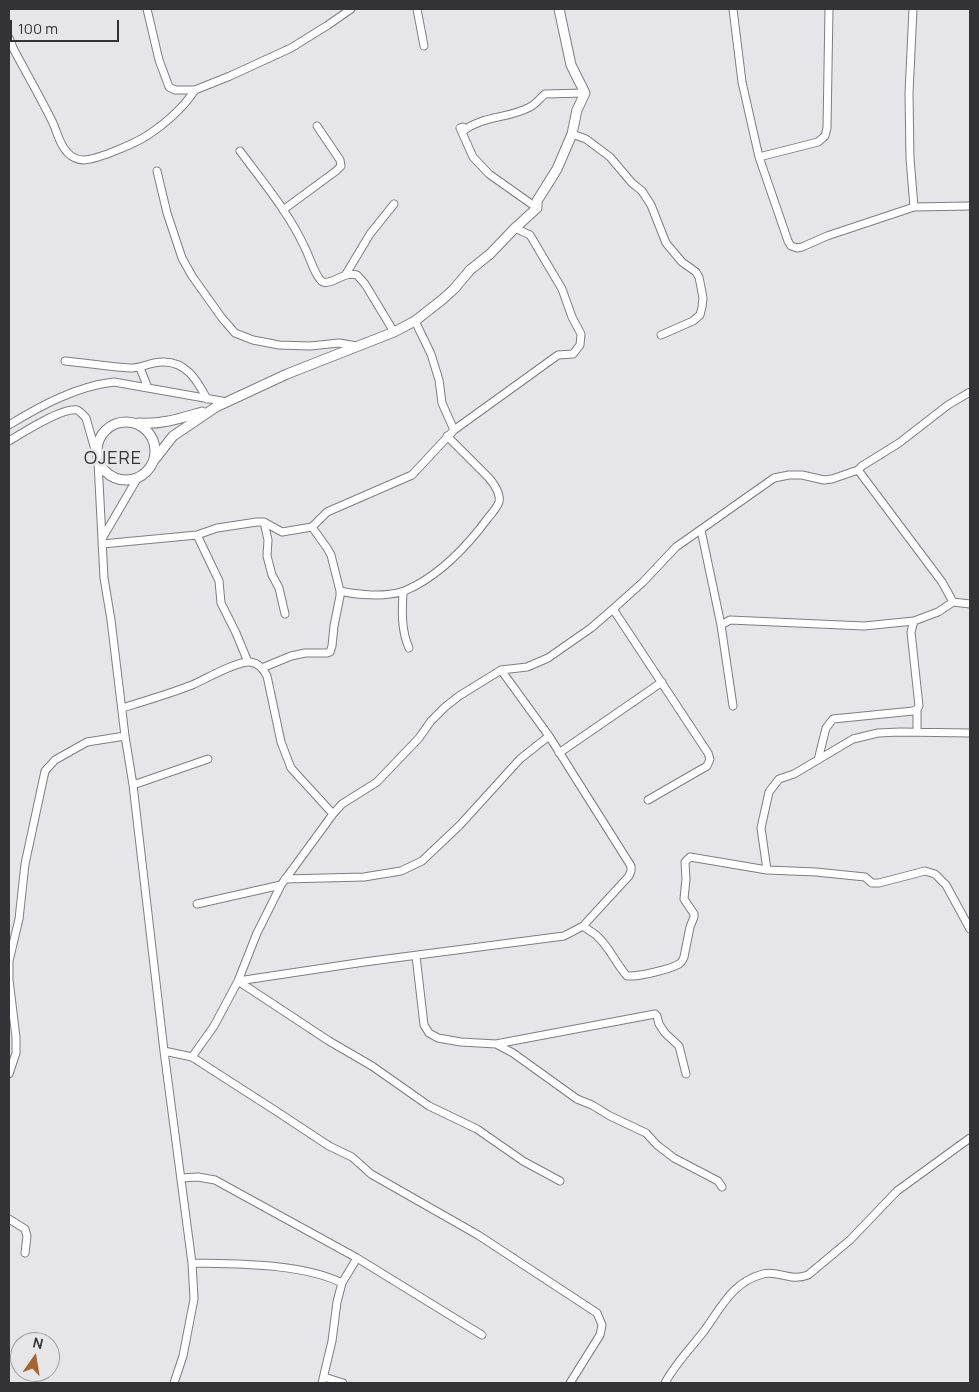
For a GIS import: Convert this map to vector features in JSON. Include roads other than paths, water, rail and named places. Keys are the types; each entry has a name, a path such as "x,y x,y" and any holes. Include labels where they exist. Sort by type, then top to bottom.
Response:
{"main road":[{"path":"216,407 173,436 151,467 137,479 128,481 118,480 103,470 97,457 97,444 107,428 124,422 150,424 173,421 216,407 287,374 394,332 415,321 443,300 470,270 490,254 537,208 538,201 557,169 572,134 577,110 585,93 571,65 558,9"},
{"path":"134,423 142,426 154,440 155,459"}],"street":[{"path":"147,9 159,60 168,88 175,90 195,90 292,48 351,9"},
{"path":"417,9 424,46"},
{"path":"734,9 742,82 759,157 791,246 802,247 827,236 914,206 970,206"},
{"path":"759,157 818,142 825,136 827,128 829,9"},
{"path":"913,9 910,158 914,206"},
{"path":"9,38 11,51 43,103 61,142 67,152 74,158 84,160 100,156 144,138 182,107 195,90"},
{"path":"537,208 489,174 473,157 460,128 463,127 464,131 472,124 531,107 545,94 585,93"},
{"path":"283,210 341,166 340,160 317,126"},
{"path":"572,134 586,139 610,157 632,183 642,191 651,205 666,243 682,262 696,272 699,277 703,298 700,315 661,335"},
{"path":"240,151 283,210 305,246 319,278 324,282 330,282 346,274 357,275 365,284 394,332"},
{"path":"157,171 167,213 182,258 192,276 235,333 253,340 279,345 310,346 340,343 358,346"},
{"path":"346,274 370,234 394,204"},
{"path":"102,541 197,535 217,528 257,522 264,522 282,532 312,528 327,512 412,475 454,430 558,355 573,354 580,345 581,334 572,317 562,289 530,235 515,228"},
{"path":"415,321 431,354 439,380 442,403 454,430"},
{"path":"65,361 140,368 160,362 179,366 188,370 195,377 208,399"},
{"path":"140,368 148,388"},
{"path":"9,425 48,404 98,384 114,382 228,402"},
{"path":"192,1057 214,1026 238,981 258,933 283,882 342,804 358,792 377,782 419,738 431,721 445,707 501,670 527,667 548,658 591,628 613,609 643,582 676,547 774,478 802,475 824,480 858,470 948,405 970,392"},
{"path":"9,441 60,413 76,410 86,418 97,457 104,578 133,784 164,1051 192,1263 194,1299 183,1356 174,1383"},
{"path":"340,591 352,594 393,594 403,592 439,571 458,554 476,535 496,508 499,501 498,492 489,478 447,436"},
{"path":"858,470 942,582 953,602"},
{"path":"102,541 137,479"},
{"path":"264,522 268,540 267,556 272,575 279,588 285,614"},
{"path":"262,668 291,656 330,652 340,591 331,555 312,528"},
{"path":"700,530 721,625 732,706"},
{"path":"197,535 219,582 221,603 236,632 248,662"},
{"path":"403,592 404,637 409,648"},
{"path":"721,625 730,620 864,626 914,621 938,612 953,602 970,604"},
{"path":"613,609 708,753 710,759 707,766 648,800"},
{"path":"914,621 911,632 917,685 918,732"},
{"path":"122,708 192,685 235,665 248,662 255,663 262,668 267,676 281,742 291,768 333,814"},
{"path":"238,981 564,936 583,926 629,876 631,866 549,736 501,670"},
{"path":"559,753 662,682"},
{"path":"818,760 826,728 833,719 913,711 917,709"},
{"path":"767,870 761,828 769,792 778,779 794,774 853,739 878,733 970,733"},
{"path":"9,1074 16,1054 16,1037 9,980 9,961 19,919 25,864 45,771 55,760 87,742 125,736"},
{"path":"197,904 283,882 364,877 401,871 422,861 460,825 520,760 549,736"},
{"path":"133,784 208,759"},
{"path":"583,926 606,945 627,976 645,974 678,965 684,957 690,926 694,917 684,899 685,862 690,857 767,870 865,877 872,883 879,883 925,871 936,874 946,885 970,929"},
{"path":"416,956 424,1025 429,1033 438,1038 461,1042 496,1044 655,1014 665,1033 680,1046 686,1074"},
{"path":"238,981 329,1041 372,1066 430,1106 477,1129 522,1161 560,1181"},
{"path":"496,1044 513,1053 577,1099 646,1133 657,1145 674,1158 718,1181 722,1187"},
{"path":"164,1051 192,1057 329,1146 352,1157 371,1174 478,1234 597,1313 602,1325 600,1335 570,1383"},
{"path":"665,1383 671,1372 705,1330 725,1300 744,1281 764,1273 800,1278 808,1275 850,1240 897,1191 970,1138"},
{"path":"181,1178 208,1177 215,1180 357,1258 482,1335"},
{"path":"9,1218 25,1229 27,1236 25,1253"},
{"path":"343,1383 323,1380 342,1283 357,1258"},
{"path":"192,1263 272,1266 321,1274 342,1283"}],"district":[{"name":"OJERE","path":"113,459"}]}
